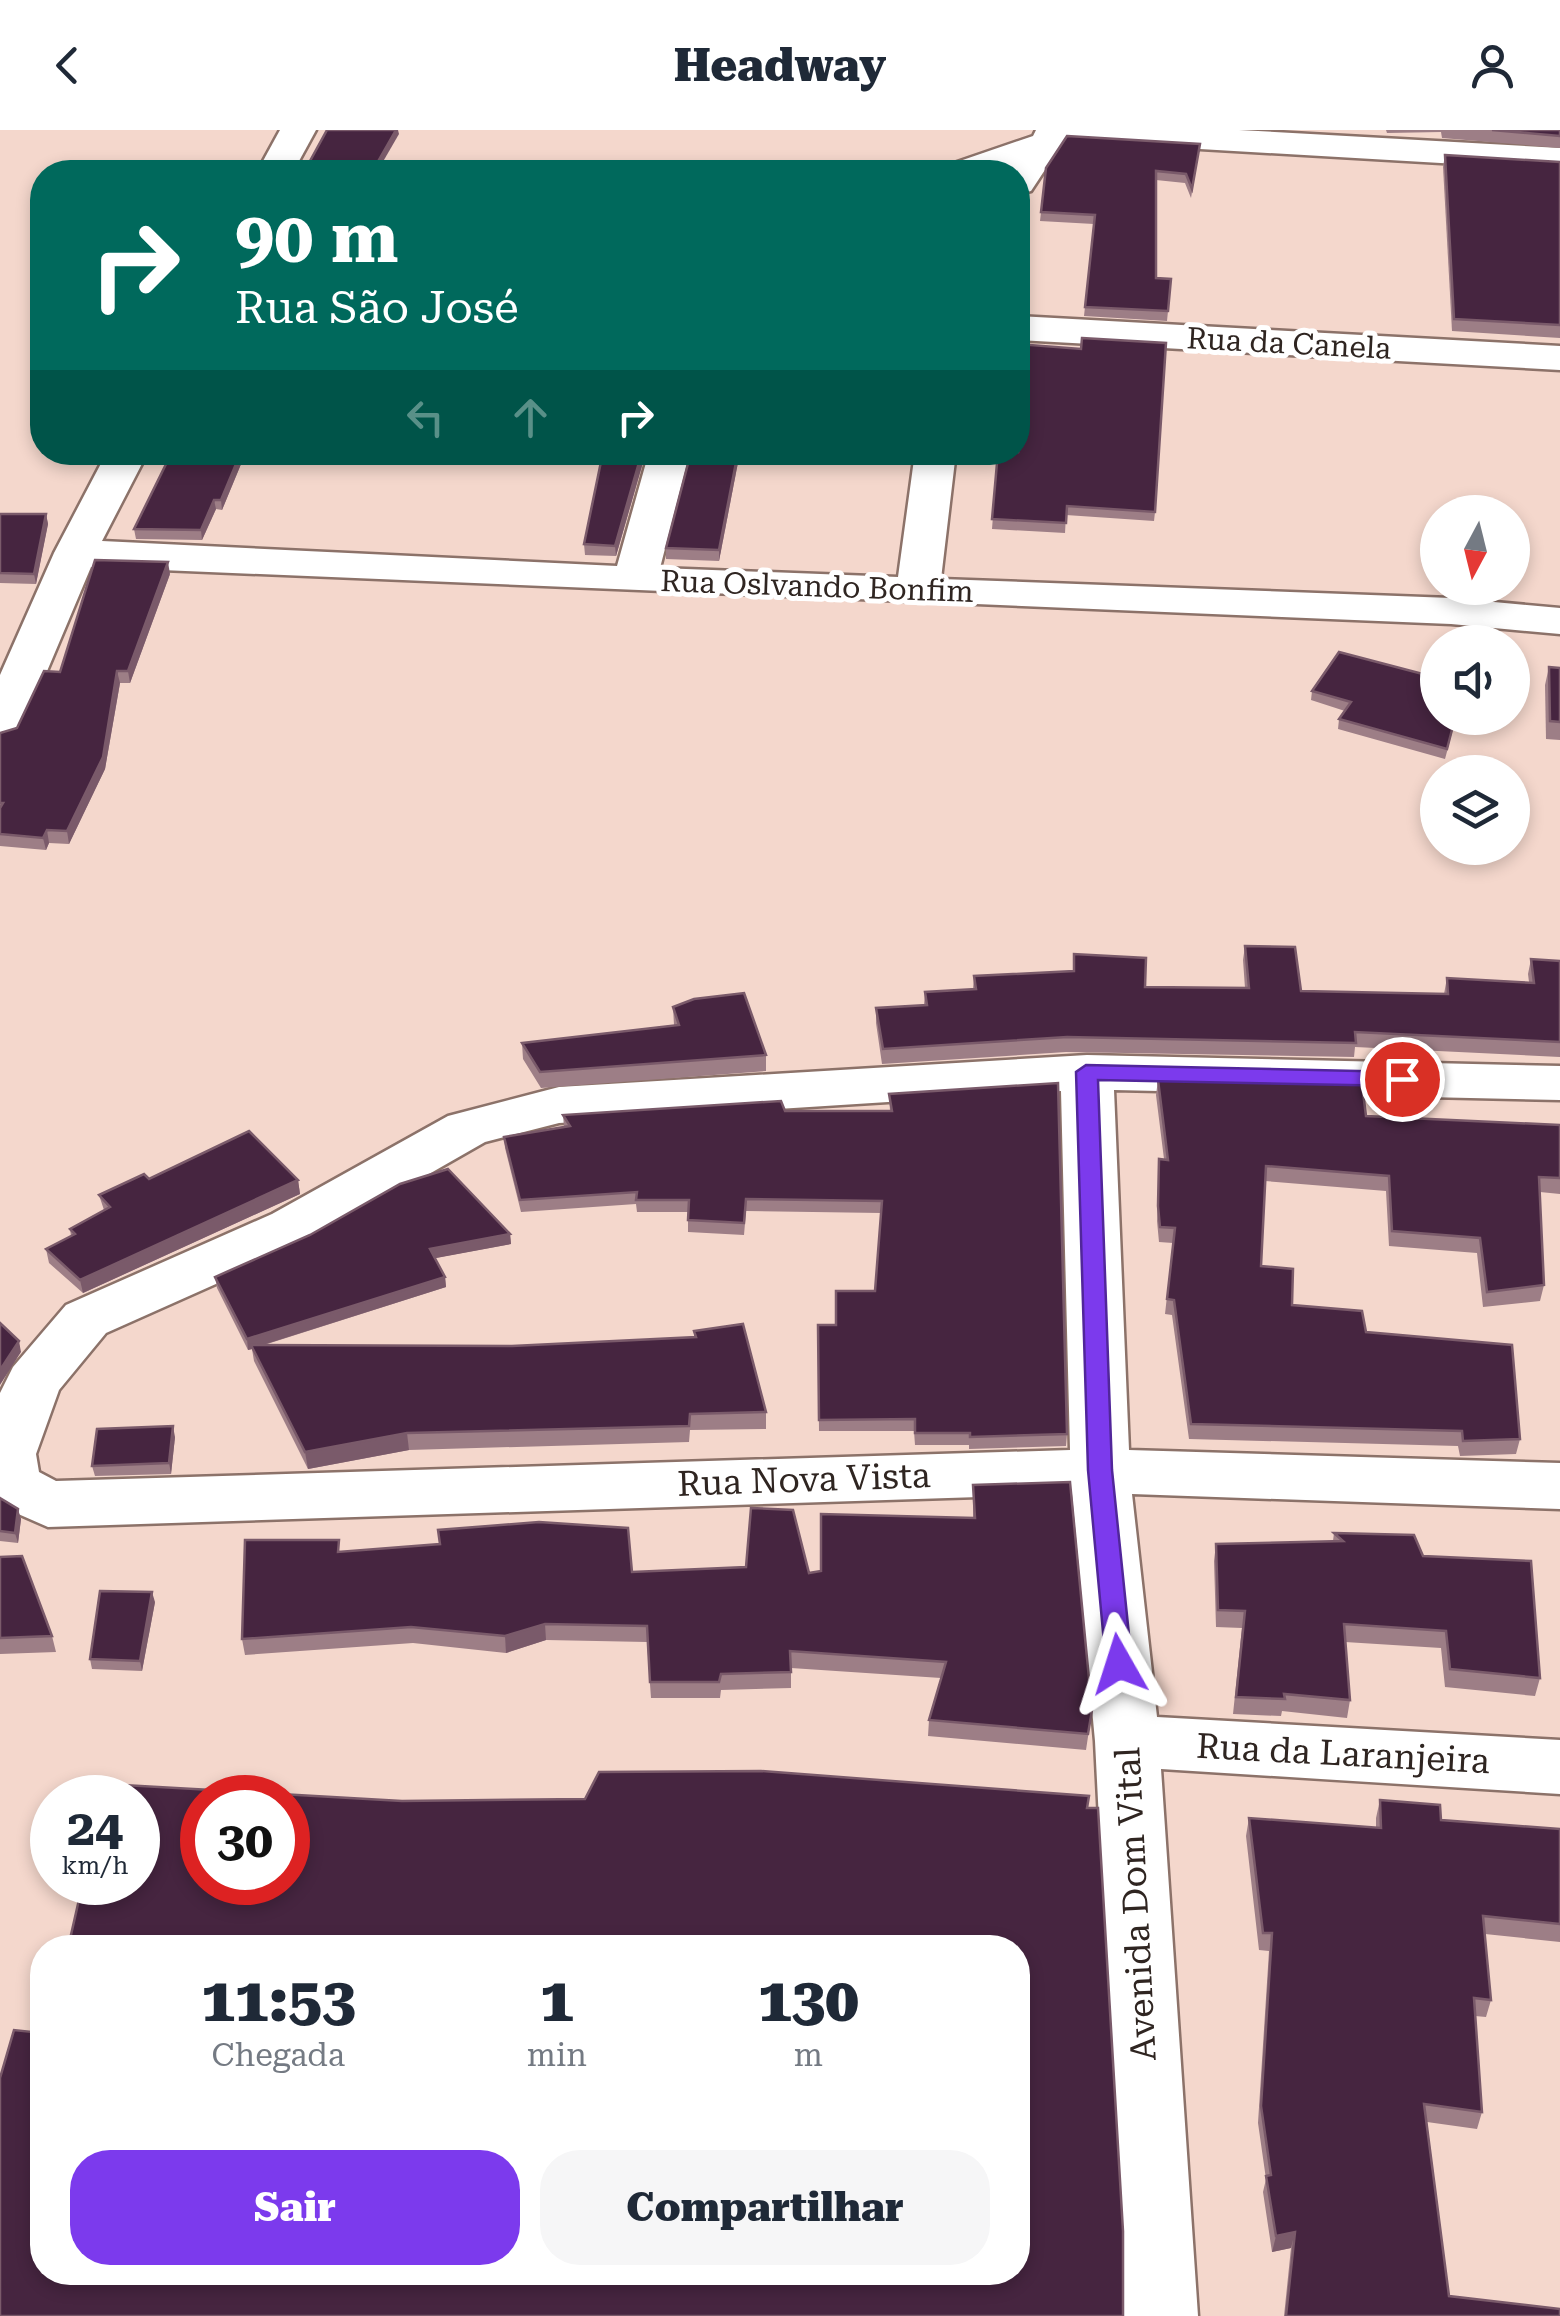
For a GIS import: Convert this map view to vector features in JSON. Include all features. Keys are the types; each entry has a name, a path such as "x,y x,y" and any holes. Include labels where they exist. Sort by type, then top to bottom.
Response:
{"street":[{"path":"282,160 298,130"},
{"path":"1030,165 1048,137"},
{"path":"993,160 1048,137 1425,143 1560,160"},
{"name":"Rua da Canela","path":"1030,329 1560,358"},
{"path":"0,728 75,552 121,465"},
{"path":"635,580 666,465"},
{"path":"918,588 934,465"},
{"name":"Rua Oslvando Bonfim","path":"75,552 635,580 1451,611 1560,621"},
{"path":"1086,1072 1560,1083"},
{"name":"Avenida Dom Vital","path":"1086,1072 1100,1470 1127,1740 1160,2316"},
{"name":"Rua Nova Vista","path":"1086,1072 559,1105 466,1128 291,1228 86,1319 33,1382 6,1454 11,1485 48,1504 1100,1470 1560,1486"},
{"name":"Rua da Laranjeira","path":"1127,1740 1560,1766"}],"building":[{"path":"327,130 396,130 379,160 311,160"},
{"path":"1492,130 1560,130 1560,136"},
{"path":"1067,136 1200,144 1192,189 1186,174 1156,171 1156,278 1171,279 1168,311 1085,307 1095,215 1041,212 1046,168"},
{"path":"1445,155 1560,162 1560,325 1454,319"},
{"path":"1082,338 1166,343 1155,512 1067,506 1066,523 992,519 997,465 1030,465 1030,345 1081,349"},
{"path":"166,465 236,465 221,500 214,500 201,530 134,529"},
{"path":"600,465 638,465 615,546 584,544"},
{"path":"688,465 735,465 719,550 666,548"},
{"path":"0,514 46,514 34,574 0,573"},
{"path":"95,560 168,562 128,671 117,671 103,757 67,831 47,830 43,838 0,834 0,733 17,728 44,671 60,672"},
{"path":"1339,652 1420,673 1420,735 1451,735 1447,749 1339,719 1351,702 1312,691"},
{"path":"1549,667 1560,668 1560,722 1550,721"},
{"path":"1245,946 1295,947 1301,991 1448,994 1447,978 1534,983 1531,959 1560,961 1560,1042 1355,1032 1356,1043 1067,1037 883,1049 876,1008 927,1005 925,992 976,989 974,976 1074,971 1074,954 1146,958 1145,987 1249,988"},
{"path":"744,993 766,1055 540,1072 522,1043 679,1025 673,1007 694,999"},
{"path":"1158,1080 1362,1084 1366,1116 1560,1125 1560,1178 1539,1177 1544,1285 1487,1292 1480,1238 1392,1231 1389,1176 1266,1166 1261,1266 1293,1269 1292,1305 1362,1311 1366,1332 1512,1345 1520,1439 1463,1441 1462,1431 1191,1424 1174,1300 1167,1299 1175,1228 1160,1227 1159,1159 1168,1160"},
{"path":"1058,1083 1067,1434 970,1437 970,1433 915,1433 915,1419 819,1420 818,1325 836,1325 836,1291 875,1291 882,1201 746,1199 744,1223 688,1220 689,1200 636,1200 637,1192 520,1200 504,1137 570,1126 563,1115 781,1101 785,1111 892,1111 889,1094"},
{"path":"249,1131 298,1180 80,1280 46,1249 75,1234 70,1229 110,1207 99,1195 144,1174 149,1179"},
{"path":"448,1169 510,1234 430,1249 445,1277 247,1339 215,1277 310,1235 400,1184"},
{"path":"0,1323 19,1341 0,1370"},
{"path":"743,1324 766,1412 690,1414 689,1426 407,1433 305,1452 251,1345 512,1346 696,1337 694,1331"},
{"path":"173,1426 169,1463 92,1466 97,1429"},
{"path":"1070,1482 1092,1710 1088,1734 929,1720 946,1662 790,1651 791,1672 721,1674 719,1682 650,1682 647,1626 545,1624 505,1636 411,1627 242,1639 245,1540 339,1540 338,1552 440,1544 438,1530 539,1522 628,1528 632,1572 746,1567 751,1508 793,1510 809,1573 821,1571 821,1514 975,1518 973,1485"},
{"path":"0,1498 18,1509 15,1533 0,1531"},
{"path":"1334,1533 1414,1535 1423,1556 1531,1561 1540,1678 1450,1669 1446,1631 1344,1624 1350,1700 1284,1694 1285,1699 1236,1697 1245,1611 1218,1610 1216,1544 1343,1541"},
{"path":"22,1556 52,1636 0,1638 0,1557"},
{"path":"100,1591 152,1592 140,1661 90,1659"},
{"path":"761,1771 1089,1796 1087,1808 1098,1808 1123,2231 1123,2316 0,2316 0,2078 14,2030 30,2032 30,2285 1030,2285 1030,1935 71,1935 78,1905 160,1905 160,1787 180,1788 180,1905 310,1905 310,1796 402,1801 585,1799 599,1772"},
{"path":"1380,1800 1440,1805 1441,1820 1560,1829 1560,1924 1483,1916 1491,2000 1474,1998 1482,2112 1424,2104 1449,2296 1560,2309 1560,2316 1286,2316 1295,2232 1276,2236 1266,2176 1271,2175 1261,2106 1272,1933 1263,1933 1249,1818 1381,1828"}],"route":[{"path":"1119,1664 1100,1470 1086,1072 1402,1079"}]}
